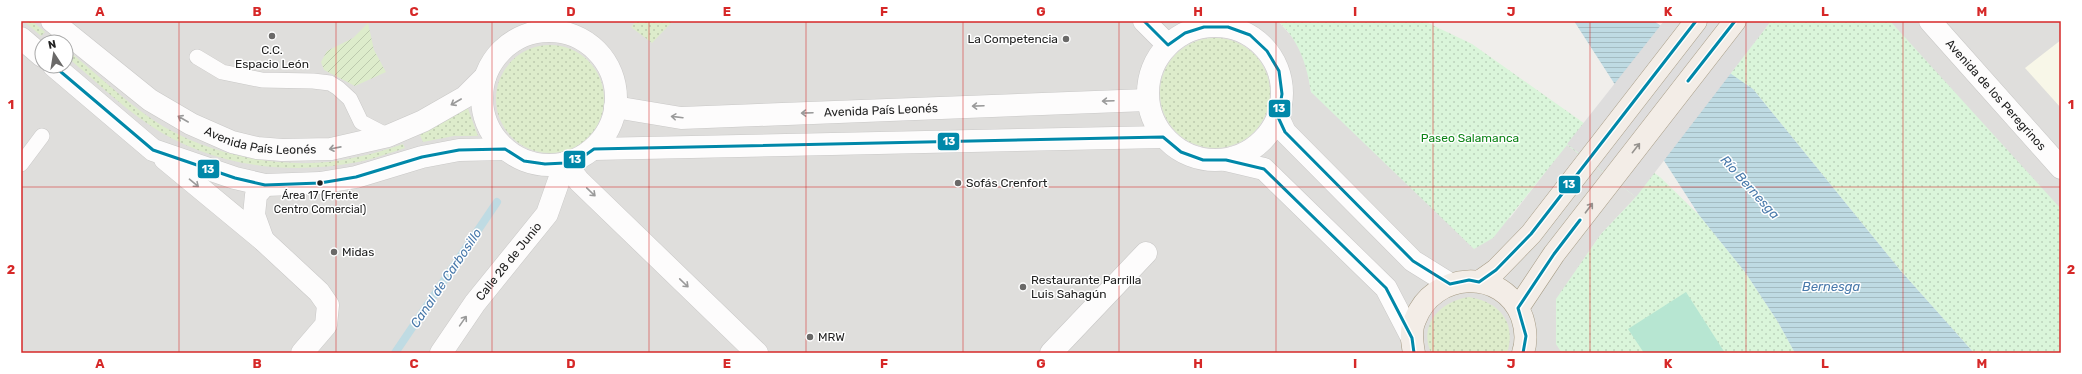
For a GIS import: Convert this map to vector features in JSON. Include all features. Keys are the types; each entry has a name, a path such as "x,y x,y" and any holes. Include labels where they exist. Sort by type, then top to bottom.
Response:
{"main road":[{"path":"1479,282 1496,270 1531,234 1696,21"},
{"path":"1518,308 1554,254 1735,21"},
{"path":"1413,346 1414,321 1422,305 1434,292 1450,284 1469,280 1494,287 1506,294 1518,308 1525,327 1526,351"}],"street":[{"name":"Avenida País Leonés","path":"52,21 150,100 192,124 232,142 257,148 282,150 331,149 388,136 423,121 465,96 485,77"},
{"path":"1144,21 1168,45"},
{"name":"Avenida de los Peregrinos","path":"1930,21 2061,168"},
{"path":"1226,160 1248,152 1266,137 1278,117 1282,94 1279,71 1267,51 1250,35 1228,27 1204,26 1185,33 1168,45 1156,61 1148,80 1147,100 1152,119 1163,137 1181,152 1203,160 1226,160 1264,169 1386,288 1413,346"},
{"path":"594,149 612,124 616,107 611,76 599,53 582,40 560,32 536,32 516,41 496,56 485,77 482,104 490,129 505,150 524,161 545,164 566,163 594,149 1163,137"},
{"path":"21,38 34,49"},
{"path":"63,74 263,240 319,292 328,305 326,325 302,353"},
{"name":"Avenida País Leonés","path":"616,107 680,118 1147,100"},
{"path":"1278,117 1285,132 1413,261 1450,284"},
{"path":"153,150 235,178 265,185 320,183 356,178 422,157 459,150 505,150"},
{"path":"566,163 580,181 757,353"},
{"name":"Calle 28 de Junio","path":"441,353 475,303 547,214 566,163"},
{"path":"263,240 254,215 256,195 265,185"},
{"path":"1051,353 1146,253"}],"lane":[{"path":"197,57 222,72 262,80 312,81 330,84 338,88 350,99 361,122 388,136"},
{"path":"21,164 42,136"}],"shaded area":[{"path":"21,21 1278,21 1294,39 1302,54 1308,73 1311,92 1510,218 1567,144 1636,197 1601,234 1557,299 1556,343 1562,353 21,353"},
{"path":"1887,21 2061,21 2061,243"},
{"path":"2061,40 2061,108 2025,68"}],"green space":[{"path":"24,21 32,21 45,32 43,34 39,34"},
{"path":"636,21 673,21 652,43 631,27"},
{"name":"Paseo Salamanca","path":"1278,21 1424,21 1472,44 1660,177 1699,215 1745,272 1778,322 1795,353 1562,353 1556,344 1556,299 1601,234 1636,197 1567,145 1493,238 1474,249 1311,92 1307,72 1297,45"},
{"path":"1771,21 1890,21 2061,209 2061,353 1974,353 1900,270 1753,89 1730,74"},
{"path":"368,23 374,50 386,72 355,86 324,70 321,62 327,51 353,38"},
{"path":"1215,38 1226,39 1236,43 1254,54 1265,72 1269,82 1269,104 1265,114 1254,132 1236,143 1226,147 1215,148 1204,147 1194,143 1176,132 1165,114 1161,104 1160,93 1161,82 1165,72 1176,54 1194,43 1204,39"},
{"path":"550,45 571,49 588,61 600,78 604,99 600,120 588,137 571,149 550,153 529,149 512,137 500,120 496,99 500,78 512,61 529,49"},
{"path":"74,56 130,103 153,120 175,133 199,144 225,152 279,162 306,163 332,162 375,153 403,144 405,148 376,158 331,166 304,168 249,164 197,150 172,138 148,124 116,100 74,63"},
{"path":"467,106 478,136 454,136 423,142 420,135"},
{"path":"1686,292 1725,353 1644,353 1628,329"},
{"path":"1469,297 1489,304 1503,315 1510,332 1507,353 1431,353 1428,342 1428,332 1430,323 1435,315 1450,303"}],"water":[{"name":"Bernesga","path":"1574,21 1654,21 1753,89 1900,270 1974,353 1795,353 1778,322 1745,272 1699,215"}],"pier":[{"path":"1664,21 1771,21 1636,197 1567,144"}],"waterway":[{"name":"Canal de Carbosillo","path":"395,353 497,202"}],"transit line":[{"name":"13","path":"1144,21 1168,45 1185,33 1204,27 1228,27 1250,35 1267,51 1279,71 1282,94 1278,117 1285,132 1413,261 1450,284 1469,280 1479,282 1496,270 1531,234 1696,21"},
{"name":"13","path":"1688,81 1735,21"},
{"name":"13","path":"63,74 153,150 235,178 265,185 320,183 356,177 422,157 459,150 505,149 524,161 545,164 565,163 584,156 594,149 1163,137 1181,152 1203,160 1226,160 1264,169 1386,288 1412,338 1414,353"},
{"name":"13","path":"1523,353 1526,336 1518,308 1554,254 1580,220"}],"place":[{"name":"C.C. Espacio León","path":"272,36"},
{"name":"La Competencia","path":"1066,39"},
{"name":"Área 17 (Frente Centro Comercial)","path":"320,183"},
{"name":"Sofás Crenfort","path":"958,183"},
{"name":"Midas","path":"334,252"},
{"name":"Restaurante Parrilla Luis Sahagún","path":"1023,287"},
{"name":"MRW","path":"810,337"}],"water label":[{"name":"Río Bernesga","path":"1750,187"}]}
